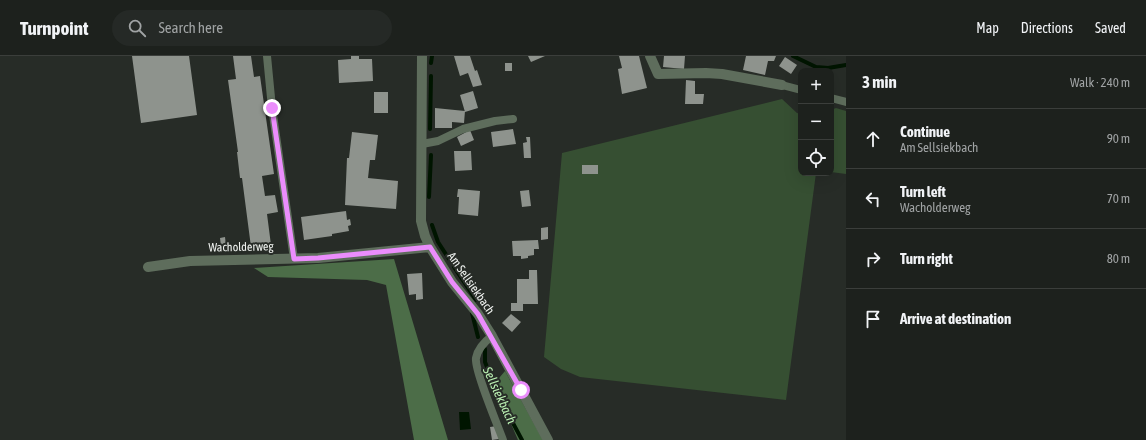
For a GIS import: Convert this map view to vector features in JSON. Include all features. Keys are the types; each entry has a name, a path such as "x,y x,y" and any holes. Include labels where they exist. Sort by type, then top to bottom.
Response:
{"street":[{"name":"Am Sellsiekbach","path":"422,56 422,144 420,177 421,221 425,236 430,247 452,282 478,314 492,336 548,440"},
{"path":"650,56 658,74 714,73 782,85"},
{"name":"Wacholderweg","path":"148,267 190,261 318,258 430,247"}],"lane":[{"path":"267,56 272,108 294,259"},
{"path":"782,85 798,89"},
{"path":"834,99 846,102"},
{"path":"422,144 438,141 463,129 495,121 513,119"},
{"path":"492,336 480,347 476,360 480,379 503,440"}],"green space":[{"path":"782,99 798,113 798,176 816,176 786,400 580,377 561,369 544,357 562,153"},
{"path":"834,109 846,111 846,174 834,172"},
{"path":"394,259 448,440 414,440 386,285 367,280 268,277 254,268"},
{"path":"505,371 543,440 518,440 494,384"}],"shaded area":[{"path":"459,412 469,412 471,429 460,430"}],"building":[{"path":"132,56 189,56 197,115 141,123"},
{"path":"233,56 251,56 254,77 260,76 274,174 262,176 265,196 275,195 278,212 267,214 271,245 251,247 242,178 240,178 228,80 236,79"},
{"path":"351,56 359,56 359,59 372,59 373,81 339,83 338,60 351,59"},
{"path":"454,56 470,56 482,85 473,87 468,73 460,76"},
{"path":"528,56 545,56 531,62"},
{"path":"619,56 639,56 647,88 622,94 618,69 622,68"},
{"path":"664,56 685,56 684,69 663,67"},
{"path":"746,56 776,56 774,61 768,61 765,75 743,70"},
{"path":"785,57 797,65 791,74 779,66"},
{"path":"505,63 512,63 512,71 505,71"},
{"path":"686,80 695,81 695,94 704,94 703,104 685,104"},
{"path":"473,91 478,108 465,112 460,95"},
{"path":"374,92 388,92 388,113 374,113"},
{"path":"435,108 465,111 464,123 452,122 452,128 435,128"},
{"path":"513,129 516,144 493,147 491,132"},
{"path":"470,130 474,140 461,146 457,137"},
{"path":"352,132 378,135 375,160 370,160 368,178 398,181 396,209 345,205 347,158 349,158"},
{"path":"526,137 530,137 531,158 524,158 523,143 527,142"},
{"path":"454,151 471,151 472,170 455,171"},
{"path":"582,165 598,165 598,174 582,174"},
{"path":"458,189 480,191 478,216 458,214"},
{"path":"529,190 531,206 522,207 520,191"},
{"path":"346,211 347,220 350,219 351,225 348,226 349,231 332,234 332,236 304,240 301,217"},
{"path":"548,227 548,239 541,240 541,228"},
{"path":"225,237 226,246 221,246 220,238"},
{"path":"538,240 539,249 534,249 534,255 521,259 521,256 513,256 512,241"},
{"path":"529,270 537,270 538,304 523,304 523,311 511,311 511,303 517,303 517,279 529,279"},
{"path":"422,273 423,299 416,300 416,294 409,295 407,274"},
{"path":"511,314 521,322 512,332 502,323"},
{"path":"497,426 499,439 492,440 490,427"}],"waterway":[{"name":"Sellsiekbach","path":"431,63 432,56"},
{"path":"793,56 816,67 828,68 846,65"},
{"name":"Sellsiekbach","path":"430,129 431,76"},
{"name":"Sellsiekbach","path":"429,197 431,155"},
{"name":"Sellsiekbach","path":"432,225 438,242 449,259"},
{"name":"Sellsiekbach","path":"454,267 476,300"},
{"name":"Sellsiekbach","path":"472,313 478,337"},
{"name":"Sellsiekbach","path":"485,349 485,362 499,397 522,440"}],"route":[{"path":"272,108 294,259 430,247 452,282 478,314 492,336 521,390"}]}
